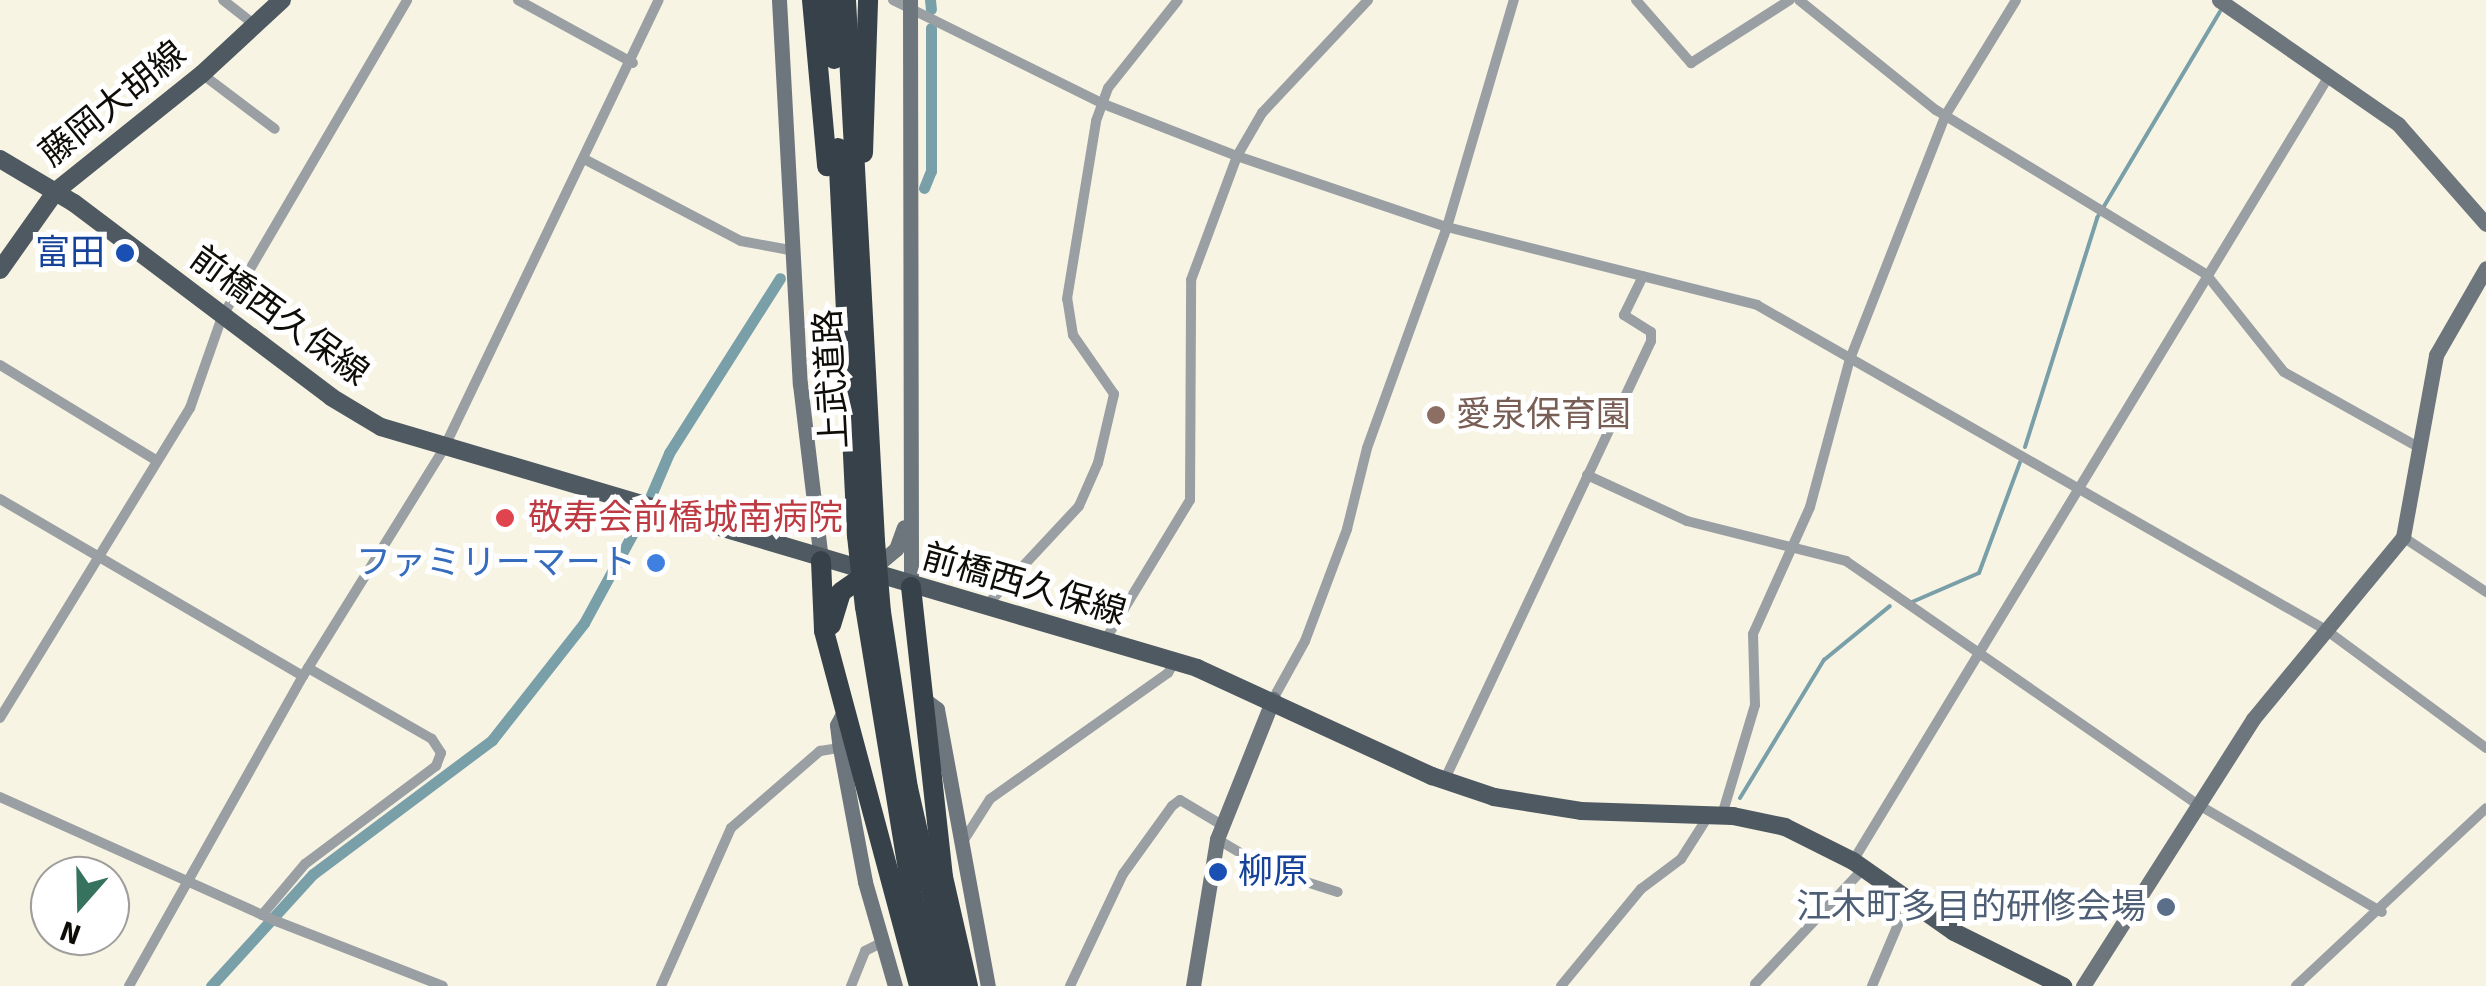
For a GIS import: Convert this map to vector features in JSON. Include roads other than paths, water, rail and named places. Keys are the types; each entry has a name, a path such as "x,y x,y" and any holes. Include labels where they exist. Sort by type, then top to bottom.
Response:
{"highway":[{"path":"812,0 841,272"},
{"name":"上武道路","path":"832,0 841,272 873,610 913,899 936,986"},
{"name":"上武道路","path":"846,0 866,538"},
{"path":"856,237 868,0"},
{"path":"821,561 831,657 919,986"},
{"path":"831,657 833,605 867,574"},
{"path":"911,587 943,877 968,986"},
{"name":"上武道路","path":"873,610 908,788 954,986"}],"main road":[{"name":"藤岡大胡線","path":"0,270 56,191 202,74 282,0"},
{"name":"前橋西久保線","path":"0,159 56,191 357,414 443,450 1175,661 1273,698 1444,781 1556,809 1716,815 1785,827 1858,865 1968,940 2063,986"}],"street":[{"path":"224,0 255,25"},
{"path":"0,718 190,408 222,317 407,0"},
{"path":"518,0 634,62"},
{"path":"129,986 305,672 443,450 634,62 658,0"},
{"path":"779,0 800,384 821,561"},
{"path":"893,0 910,5 1100,103 1237,156 1447,227 1748,300 2326,630 2486,748"},
{"path":"983,608 1079,506 1106,434 1114,394 1073,335 1067,300 1100,103 1178,0"},
{"path":"1104,642 1190,500 1191,280 1237,156 1262,113 1368,0"},
{"path":"1193,986 1220,832 1273,698 1327,584 1367,448 1447,227 1514,0"},
{"path":"1636,0 1690,62 1790,0"},
{"path":"1799,0 1945,116 2206,274 2278,367 2420,448"},
{"path":"1561,986 1642,888 1681,859 1716,815 1755,705 1753,634 1793,547 1850,360 1945,116 2016,0"},
{"path":"2219,0 2410,135 2486,224"},
{"path":"867,574 902,540 906,493 915,310 910,5"},
{"path":"202,74 276,130"},
{"path":"1756,984 1858,865 1978,653 2328,76"},
{"path":"586,160 741,241 795,251"},
{"path":"2083,986 2253,719 2403,537 2436,354 2486,268"},
{"path":"1444,781 1651,341 1651,332 1624,315 1643,276"},
{"path":"0,364 157,461"},
{"path":"1587,475 1678,518 1846,561 2197,804 2382,912"},
{"path":"906,493 911,587"},
{"path":"0,498 305,672 432,739 440,753 436,766 305,864 262,915"},
{"path":"2403,537 2486,592"},
{"path":"962,842 990,799 1168,674 1175,661"},
{"path":"925,700 937,709 988,986"},
{"path":"845,710 836,725 840,748 895,986"},
{"path":"661,986 731,828 820,750 840,748"},
{"path":"0,797 262,915 443,986"},
{"path":"1070,986 1123,874 1180,800 1269,870 1338,892"},
{"path":"2296,986 2382,912 2486,808"},
{"path":"1872,986 1908,901"},
{"path":"851,986 864,951 883,942"}],"waterway":[{"path":"930,0 931,9"},
{"path":"2025,447 2097,218 2220,12"},
{"path":"924,188 931,171 931,28"},
{"path":"649,500 669,453 780,278"},
{"path":"1912,602 1979,573 2020,462"},
{"path":"211,986 313,874 492,740 584,623 642,516"},
{"path":"1740,798 1824,660 1890,606"}],"place":[{"name":"富田","path":"125,253"},
{"name":"愛泉保育園","path":"1436,415"},
{"name":"敬寿会前橋城南病院","path":"505,518"},
{"name":"ファミリーマート","path":"656,563"},
{"name":"柳原","path":"1218,872"},
{"name":"江木町多目的研修会場","path":"2166,907"}]}
